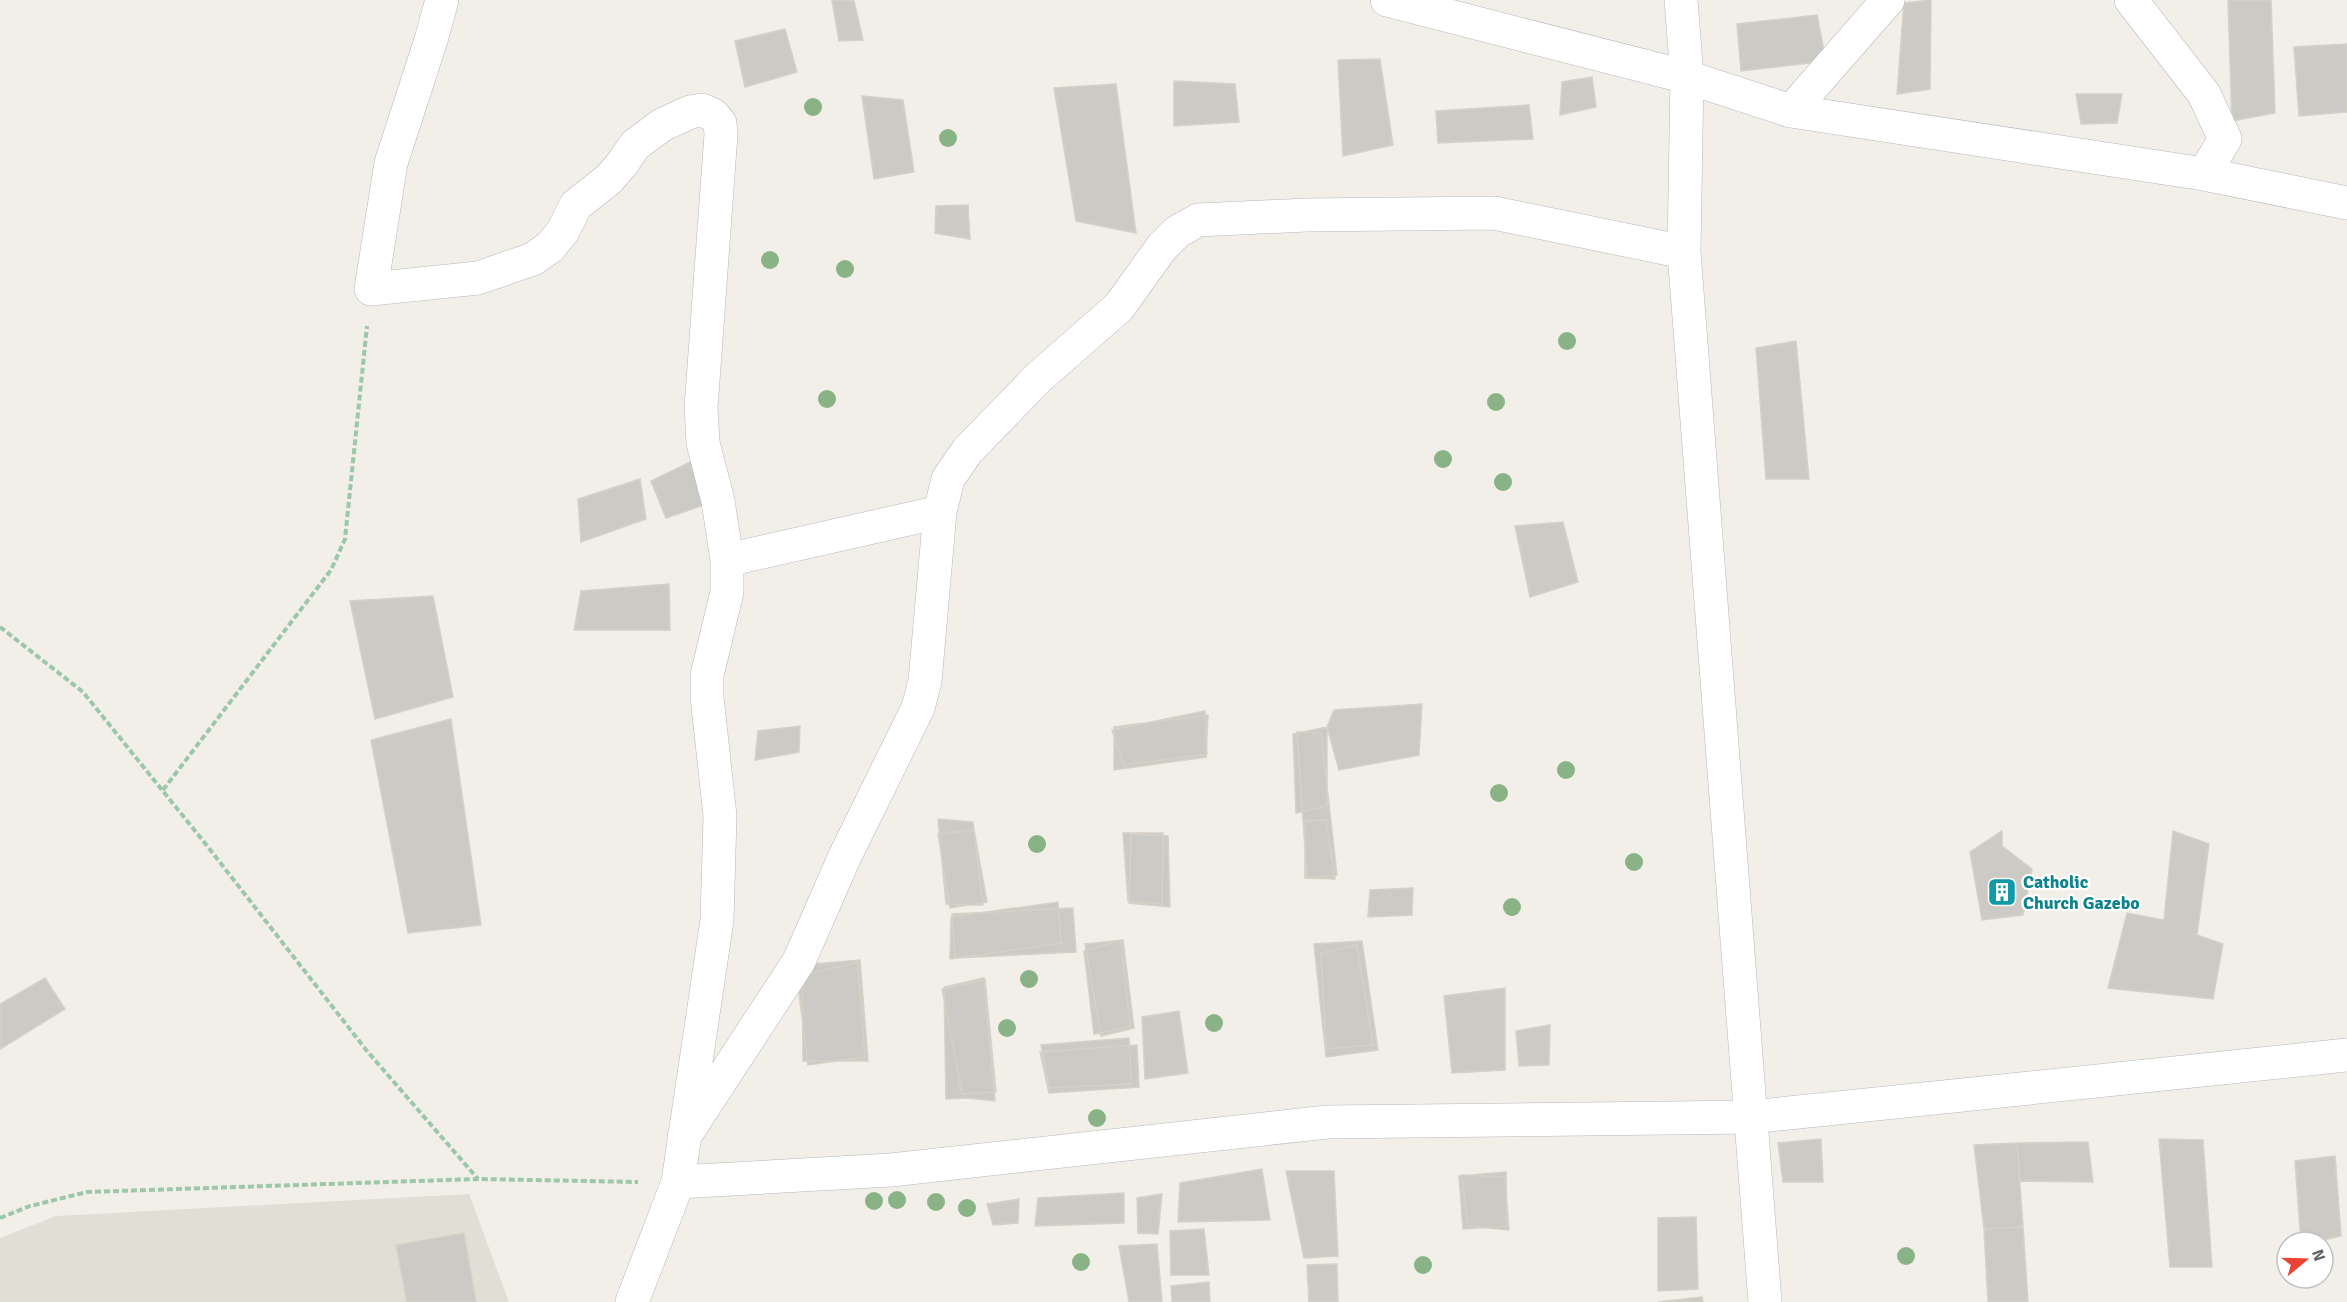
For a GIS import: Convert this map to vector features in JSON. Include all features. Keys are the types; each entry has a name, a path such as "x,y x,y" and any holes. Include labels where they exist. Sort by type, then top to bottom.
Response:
{"street":[{"path":"442,0 391,163 371,289 478,278 533,259 550,247 563,231 576,205 608,180 635,145 662,125 690,112 702,110 713,115 720,123 701,408 703,443 718,501 727,560 727,592 707,675 707,698 720,816 717,920 678,1182 632,1302"},
{"path":"1387,0 1687,77 1791,111 2204,174 2347,203"},
{"path":"1681,0 1687,77 1684,252 1765,1302"},
{"path":"1791,111 1888,0"},
{"path":"2131,0 2204,94 2225,139 2204,174"},
{"path":"684,1137 799,961 845,856 918,708 925,681 940,512 948,479 968,450 1038,378 1119,307 1162,248 1177,232 1198,220 1308,215 1494,213 1684,252"},
{"path":"727,560 940,512"},
{"path":"678,1182 891,1170 1327,1122 1750,1117 2347,1055"}],"path":[{"path":"163,790 331,570 345,539 371,289"},
{"path":"0,627 83,692 163,790 367,1052 478,1179"},
{"path":"0,1218 30,1206 87,1192 478,1179 678,1182"}],"shaded area":[{"path":"469,1194 509,1302 0,1302 0,1238 56,1216"}],"building":[{"path":"832,0 854,1 863,40 839,41"},
{"path":"1931,0 1930,89 1897,94 1904,3"},
{"path":"2228,0 2271,0 2275,113 2232,121"},
{"path":"1817,15 1826,61 1741,71 1737,24"},
{"path":"785,29 797,72 745,87 735,41"},
{"path":"2347,44 2347,112 2299,116 2294,47"},
{"path":"1380,59 1393,145 1343,156 1338,60"},
{"path":"1592,77 1596,107 1560,115 1562,82"},
{"path":"1174,81 1235,84 1239,122 1174,126"},
{"path":"1116,84 1136,233 1076,221 1054,88"},
{"path":"2076,94 2122,94 2117,123 2081,124"},
{"path":"862,96 903,100 914,172 874,179"},
{"path":"1529,105 1533,139 1438,143 1436,111"},
{"path":"968,205 970,239 935,233 936,206"},
{"path":"1796,341 1809,479 1766,479 1756,348"},
{"path":"696,459 704,505 666,518 651,481"},
{"path":"640,479 646,519 581,542 578,499"},
{"path":"1563,522 1578,582 1530,597 1515,526"},
{"path":"669,584 670,630 574,630 581,591"},
{"path":"433,596 453,697 375,719 350,601"},
{"path":"1422,704 1419,755 1339,770 1327,727 1334,710"},
{"path":"1205,711 1207,754 1124,765 1112,730"},
{"path":"1208,715 1206,757 1114,770 1114,727"},
{"path":"451,719 481,925 408,933 371,740"},
{"path":"800,726 799,752 755,760 758,731"},
{"path":"1327,727 1327,806 1296,813 1293,734"},
{"path":"1297,732 1321,733 1337,875 1307,878"},
{"path":"938,819 973,822 983,905 946,904"},
{"path":"1326,820 1335,879 1305,878 1305,821"},
{"path":"974,830 987,902 950,908 938,834"},
{"name":"Catholic Church Gazebo","path":"2002,831 2002,846 2032,869 2023,915 1982,920 1970,852"},
{"path":"2173,831 2209,844 2197,935 2223,944 2213,999 2108,988 2127,913 2164,920"},
{"path":"1123,833 1163,833 1162,904 1128,901"},
{"path":"1131,834 1168,836 1170,907 1129,903"},
{"path":"1413,888 1412,915 1368,917 1370,890"},
{"path":"1058,902 1061,943 950,959 951,917"},
{"path":"1073,908 1076,952 955,958 952,914"},
{"path":"1121,940 1130,1027 1094,1034 1084,951"},
{"path":"1123,940 1134,1028 1101,1036 1085,944"},
{"path":"1362,941 1378,1050 1326,1057 1314,944"},
{"path":"1357,945 1373,1045 1326,1049 1321,953"},
{"path":"860,960 868,1061 803,1061 802,965"},
{"path":"858,962 865,1057 808,1065 797,977"},
{"path":"45,978 65,1009 0,1049 0,1004"},
{"path":"984,978 995,1101 967,1098 946,1099 944,987"},
{"path":"985,980 996,1092 962,1094 942,989"},
{"path":"1505,988 1505,1070 1452,1073 1444,996"},
{"path":"1179,1011 1188,1073 1145,1079 1142,1017"},
{"path":"1550,1025 1549,1065 1519,1066 1516,1031"},
{"path":"1129,1038 1131,1084 1049,1088 1041,1045"},
{"path":"1137,1045 1139,1087 1049,1093 1040,1052"},
{"path":"1821,1139 1823,1182 1783,1182 1778,1143"},
{"path":"2159,1139 2203,1140 2212,1267 2170,1267"},
{"path":"2088,1142 2093,1182 2020,1181 2017,1143"},
{"path":"2017,1143 2023,1227 1984,1229 1974,1145"},
{"path":"2335,1156 2341,1236 2335,1237 2335,1230 2300,1230 2295,1161"},
{"path":"1262,1169 1270,1220 1178,1222 1180,1183"},
{"path":"1286,1171 1334,1171 1338,1256 1304,1258"},
{"path":"1506,1172 1507,1226 1463,1229 1459,1176"},
{"path":"1462,1175 1505,1177 1509,1230 1468,1226"},
{"path":"1124,1193 1124,1223 1035,1226 1038,1198"},
{"path":"1162,1194 1158,1234 1138,1233 1137,1198"},
{"path":"1019,1199 1018,1223 993,1225 987,1204"},
{"path":"1696,1217 1698,1289 1658,1291 1658,1218"},
{"path":"2023,1227 2028,1302 1988,1302 1984,1229"},
{"path":"1204,1229 1209,1275 1171,1275 1170,1231"},
{"path":"464,1233 476,1302 407,1302 396,1245"},
{"path":"1157,1244 1162,1302 1129,1302 1119,1246"},
{"path":"1337,1264 1338,1302 1309,1302 1307,1265"},
{"path":"1209,1282 1210,1302 1172,1302 1171,1286"},
{"path":"1702,1297 1703,1302 1658,1302"}],"place":[{"name":"Catholic Church Gazebo","path":"2002,892"}]}
